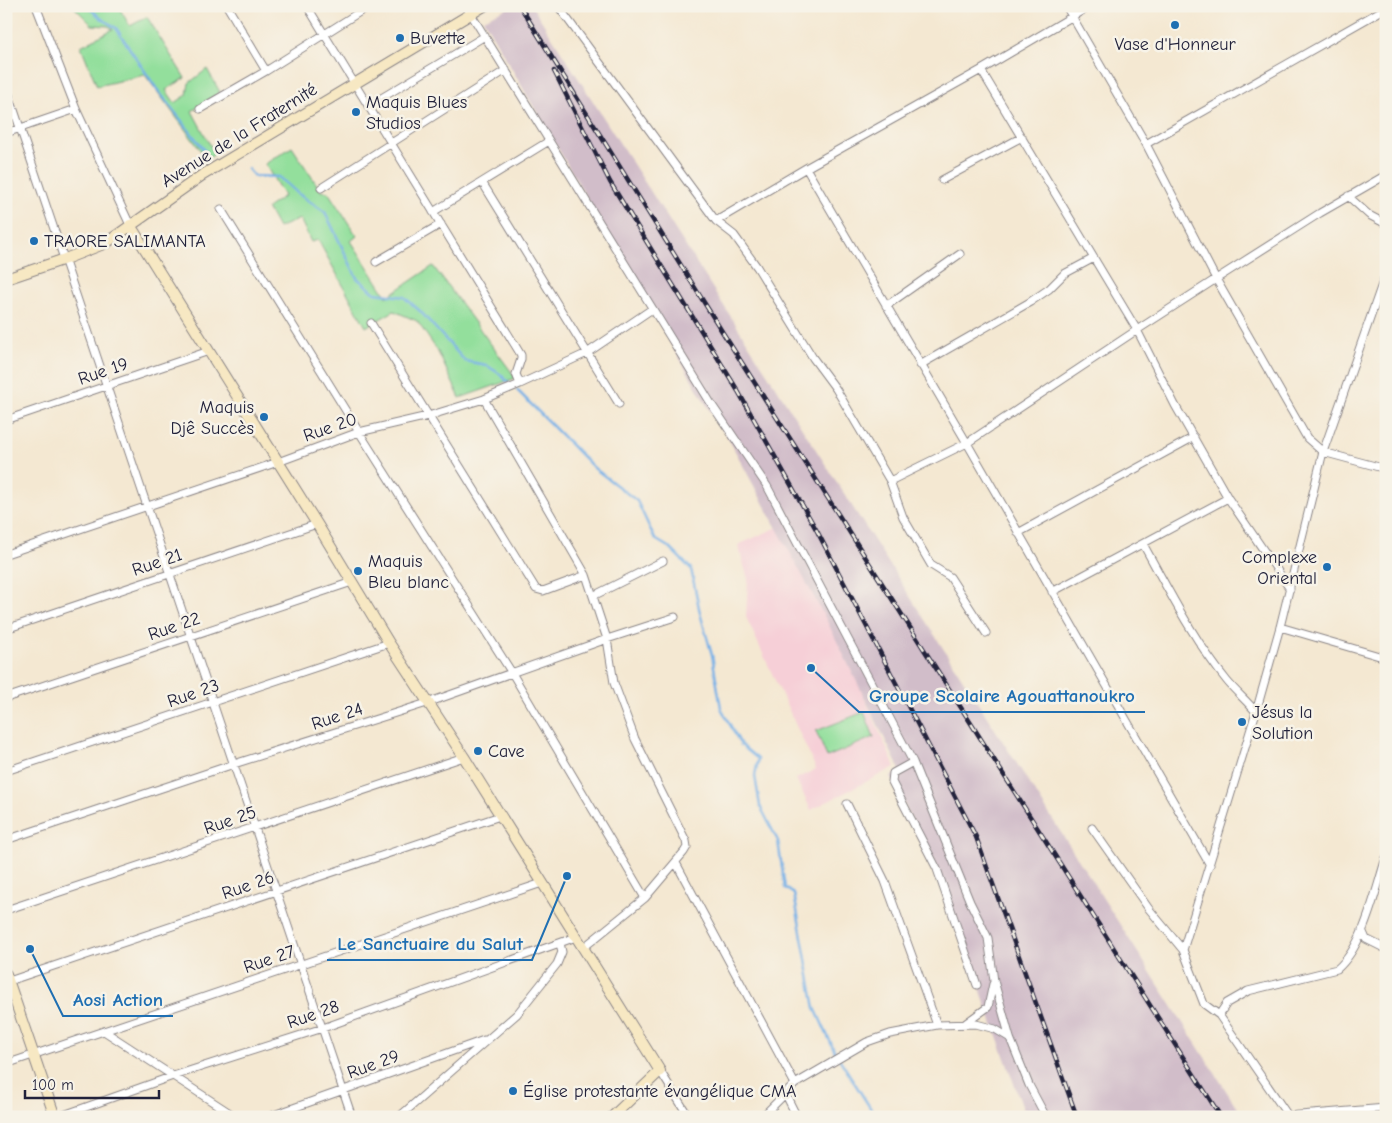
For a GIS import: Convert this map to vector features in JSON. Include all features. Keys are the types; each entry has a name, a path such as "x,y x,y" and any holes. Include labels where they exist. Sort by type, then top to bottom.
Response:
{"street":[{"path":"36,6 76,109 130,225 389,643 464,757 689,1117"},
{"path":"226,6 266,72"},
{"path":"307,6 521,355 516,374 520,384"},
{"path":"200,109 266,72 369,6"},
{"name":"Avenue de la Fraternité","path":"6,279 106,243 201,176 355,84 469,10 484,6"},
{"path":"558,6 716,221 734,235 756,267 782,311 844,403 890,481 903,517 931,565 950,577 986,633"},
{"path":"1066,6 1146,144 1216,279 1307,438 1323,452 1386,469"},
{"path":"716,221 806,168 982,70 1090,6"},
{"path":"1146,144 1386,8"},
{"path":"469,10 712,405 767,486 913,762 970,902 988,938 994,981 1010,1038 1029,1085 1046,1117"},
{"path":"368,106 485,36"},
{"path":"321,188 506,70"},
{"path":"982,70 1136,330 1175,405 1228,498 1290,589"},
{"path":"6,86 352,1117"},
{"path":"6,133 76,109"},
{"path":"942,180 1022,137"},
{"path":"433,212 549,141"},
{"path":"806,168 1210,865"},
{"path":"890,481 967,443 1136,330 1348,196 1386,175"},
{"path":"482,182 619,404"},
{"path":"1348,196 1369,214 1386,224"},
{"path":"221,209 359,432 512,673 644,898"},
{"path":"376,262 441,224"},
{"path":"886,306 960,254"},
{"path":"920,365 1030,302 1050,289 1064,274 1094,258"},
{"path":"1183,950 1256,712 1290,589 1323,452 1386,273"},
{"name":"Rue 20","path":"6,554 278,462 359,432 428,416 484,399 587,353 652,309"},
{"path":"371,323 536,589 543,591 586,575"},
{"name":"Rue 19","path":"6,420 209,351"},
{"path":"484,399 586,575 607,639 614,683 635,739 686,841 687,847 676,863 644,898 583,948"},
{"path":"1018,533 1194,438"},
{"path":"1052,592 1228,498"},
{"name":"Rue 21","path":"6,629 317,524"},
{"path":"1143,544 1172,598 1202,647 1228,682 1256,712"},
{"path":"593,596 663,561"},
{"name":"Rue 22","path":"6,698 352,582"},
{"name":"Rue 24","path":"6,840 234,764 427,703 675,617"},
{"path":"1280,626 1386,658"},
{"name":"Rue 23","path":"6,772 389,643"},
{"name":"Rue 25","path":"6,910 464,757"},
{"path":"913,762 896,770 892,776 892,782 937,870 977,985"},
{"path":"847,804 885,881 937,1025"},
{"name":"Rue 26","path":"7,979 500,816"},
{"path":"1092,828 1149,909 1183,950 1204,1004 1220,1015 1289,1116 1386,1108"},
{"path":"1220,1015 1227,1002 1248,991 1337,969 1346,961 1362,930 1386,859"},
{"path":"676,863 795,1084"},
{"name":"Rue 27","path":"6,1064 542,883"},
{"path":"1362,930 1366,939 1386,949"},
{"name":"Rue 28","path":"57,1117 173,1076 322,1028 576,937"},
{"path":"399,1117 517,1014 558,964 562,952 560,943"},
{"path":"7,979 57,1117"},
{"path":"964,1024 988,1007 994,981"},
{"path":"762,1117 795,1084 867,1042 890,1034 937,1025 976,1024 995,1029 1010,1038"},
{"path":"104,1031 236,1117"},
{"name":"Rue 29","path":"268,1117 488,1039"},
{"path":"612,1117 660,1071"},
{"path":"785,1093 797,1117"}],"shaded area":[{"path":"512,6 532,6 1243,1117 1026,1117 939,874 891,777 900,770 827,621 720,423 710,411 483,19"},
{"path":"778,527 829,618 895,767 811,810 796,779 816,769 746,617 748,579 738,545"}],"green space":[{"path":"73,6 118,6 130,26 147,17 185,78 166,90 175,103 187,95 189,83 207,69 220,92 192,111 215,154 207,159 145,75 97,86 81,46 113,29 108,26 92,25"},
{"path":"292,147 321,191 328,192 357,236 351,241 387,297 433,266 516,378 460,398 437,350 417,321 394,311 366,327 318,240 311,242 300,219 278,228 267,208 284,196 265,164"},
{"path":"864,712 874,737 827,757 816,731"}],"waterway":[{"path":"87,6 116,28 156,88 206,152"},
{"path":"248,169 254,176 279,177 297,193 325,212 357,278 375,293 404,297 420,311 465,361 486,365 500,374 509,383"},
{"path":"517,390 594,468 637,501 655,539 670,548 691,569 700,613 712,655 721,708 741,745 758,759 755,776 760,806 778,841 785,888 794,894 815,1008 835,1052 876,1117"}],"railway":[{"path":"520,6 723,333 1221,1117"},
{"path":"554,71 610,182 738,391 817,531 976,837 1077,1117"}],"place":[{"name":"Vase d'Honneur","path":"1175,25"},
{"name":"Buvette","path":"400,38"},
{"name":"Maquis Blues Studios","path":"356,112"},
{"name":"TRAORE SALIMANTA","path":"34,241"},
{"name":"Maquis Djê Succès","path":"264,417"},
{"name":"Complexe Oriental","path":"1327,567"},
{"name":"Maquis Bleu blanc","path":"358,571"},
{"name":"Groupe Scolaire Agouattanoukro","path":"811,668"},
{"name":"Jésus la Solution","path":"1242,722"},
{"name":"Cave","path":"478,751"},
{"name":"Le Sanctuaire du Salut","path":"567,876"},
{"name":"Aosi Action","path":"30,949"},
{"name":"Église protestante évangélique CMA","path":"513,1091"}]}
